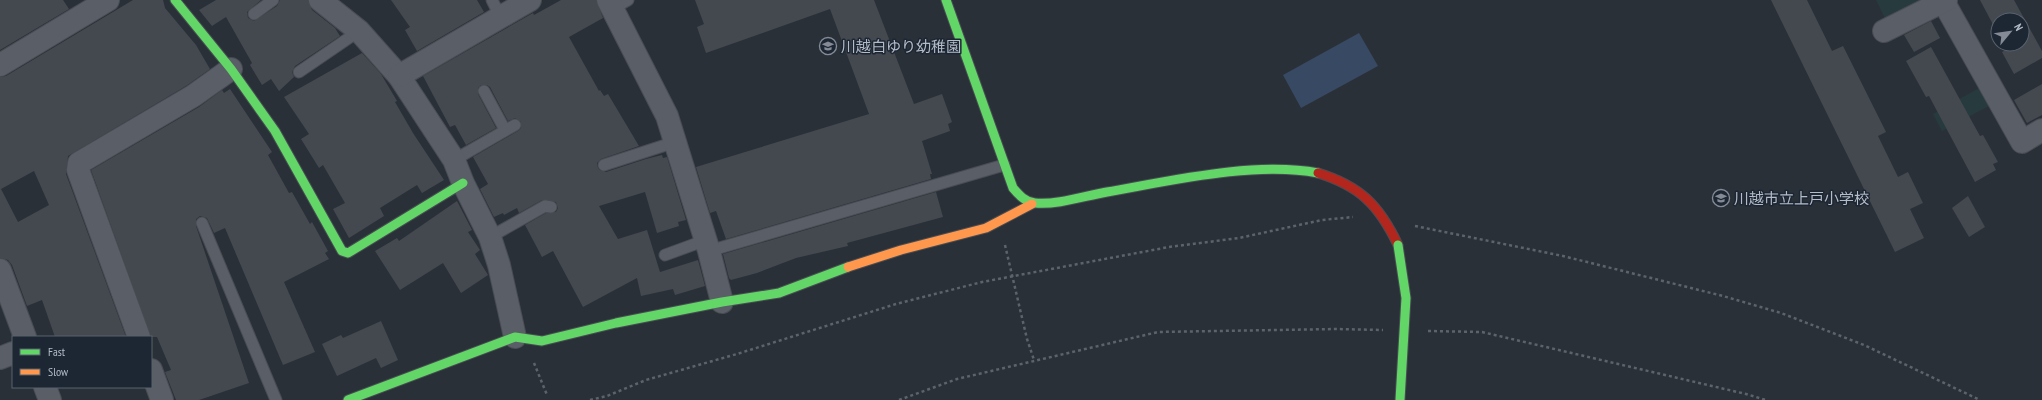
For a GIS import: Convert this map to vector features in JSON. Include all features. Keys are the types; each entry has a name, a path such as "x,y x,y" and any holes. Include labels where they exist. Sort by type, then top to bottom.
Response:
{"street":[{"path":"0,65 108,0"},
{"path":"175,0 231,69 275,131 342,251 348,253 463,183"},
{"path":"320,0 359,31 399,76 454,160 463,183 490,237 499,265 515,337"},
{"path":"399,76 496,8 530,0"},
{"path":"946,0 1013,188 1022,199 1032,204"},
{"path":"1884,31 1945,1 2022,142 2042,130"},
{"path":"616,3 667,116 707,246 722,302"},
{"path":"139,336 78,170 79,163 193,96 231,69"},
{"path":"348,400 515,337 542,341 616,323 722,302 779,293 824,275 901,250 986,228 1032,204 1218,174 1269,169 1292,169 1334,178 1357,190 1384,218 1398,245 1406,298 1405,339 1400,400"},
{"path":"0,270 25,336"},
{"path":"0,358 12,353"},
{"path":"152,373 162,400"},
{"path":"45,388 50,400"}],"lane":[{"path":"254,14 273,0"},
{"path":"299,72 359,31"},
{"path":"454,160 510,128 484,91"},
{"path":"604,165 675,142"},
{"path":"665,255 707,246 1004,165"},
{"path":"490,237 545,206 551,207"},
{"path":"202,223 276,400"}],"path":[{"path":"590,400 607,396 646,380 737,354 896,304 982,282 1168,247 1239,238 1322,220 1352,217"},
{"path":"1418,227 1563,256 1724,296 1781,313 1864,345 1980,400"},
{"path":"1003,240 1027,339 1034,360"},
{"path":"899,400 958,379 1158,332 1336,329 1390,330"},
{"path":"1421,331 1482,332 1766,400"},
{"path":"533,359 547,395"}],"green space":[{"path":"1876,0 1923,0 1885,18"},
{"path":"1979,88 1989,106 1942,131 1933,114"}],"water":[{"path":"1359,33 1378,66 1301,108 1283,75"}],"building":[{"path":"0,0 63,0 69,9 0,50"},
{"path":"133,0 163,0 165,8 196,45 210,69 186,86 68,156 66,174 126,336 55,336 42,300 27,306 12,265 8,260 0,258 0,77 6,76","holes":["34,171 49,205 18,222 1,189"]},
{"path":"216,0 261,0 247,12 248,18 254,21 277,6 280,0 308,0 312,10 335,28 340,36 295,66 292,72 294,77 279,91 271,79 262,85 250,65 252,63 226,17 212,26 199,10"},
{"path":"391,0 477,0 484,12 417,51 405,30 410,27"},
{"path":"561,0 596,0 603,18 569,37 599,91 600,90 604,96 608,94 639,146 601,159 597,163 598,168 606,172 662,155 663,158 667,157 686,220 678,222 679,226 657,233 645,192 599,206 618,239 647,230 660,272 698,260 705,286 675,295 673,289 641,296 637,278 583,307 553,251 542,257 525,225 546,213 556,212 558,208 556,202 542,200 519,213 517,208 504,215 503,213 494,217 480,189 488,184 473,157 518,131 521,128 521,122 515,118 508,121 490,87 487,85 481,85 478,88 478,94 496,128 466,145 455,125 450,127 423,76 533,13 534,15"},
{"path":"695,0 874,0 914,104 942,94 952,122 948,124 950,131 922,141 932,174 930,174 931,179 726,239 716,211 710,213 696,167 869,114 830,9 706,53 697,27 704,24"},
{"path":"1771,0 1807,0 1832,51 1843,46 1886,132 1878,136 1898,177 1908,172 1923,203 1910,209 1924,238 1895,252"},
{"path":"1980,0 2014,0 2021,12 1990,12 1990,19"},
{"path":"1931,21 1940,38 1914,52 1904,35"},
{"path":"2030,29 2042,51 2042,58 2014,74 2002,52 2030,52"},
{"path":"1931,47 1980,136 1983,135 1998,162 1993,164 1996,170 1975,182 1929,96 1926,97 1906,61"},
{"path":"362,53 381,74 413,133 444,180 422,193 417,185 380,208 384,216 349,238 333,209 345,203 323,165 319,168 301,139 309,134 284,97"},
{"path":"2042,84 2042,115 2027,123 2014,100"},
{"path":"230,89 272,152 268,155 289,193 292,192 310,224 312,222 328,251 325,253 329,259 284,282 315,352 283,365 225,228 214,233 207,218 200,216 196,219 196,226 249,383 199,400 176,400 165,372 171,370 157,337 151,336 91,170 199,107 222,90 224,93"},
{"path":"936,192 943,217 847,243 848,246 796,258 757,273 731,280 729,278 723,254"},
{"path":"1968,196 1985,227 1969,237 1952,208"},
{"path":"457,201 472,230 468,232 480,250 475,254 488,275 461,293 443,263 400,290 375,251 397,238 399,241"},
{"path":"381,321 398,360 381,368 376,358 337,376 322,344 341,335 343,338"}],"traffic: fast":[{"path":"175,0 231,69 275,131 342,251 348,253 463,183"},
{"path":"946,0 1013,188 1025,200 1035,203 1053,203 1185,178 1240,171 1267,169 1318,173"},
{"path":"1398,245 1406,298 1400,400"},
{"path":"348,400 515,337 542,341 616,323 722,302 779,293 848,267"}],"traffic: slow":[{"path":"848,267 901,250 986,228 1032,204"}],"traffic: jam":[{"path":"1318,173 1346,184 1367,199 1383,219 1398,245"}],"place":[{"name":"川越白ゆり幼稚園","path":"828,46"},
{"name":"川越市立上戸小学校","path":"1721,198"}]}
